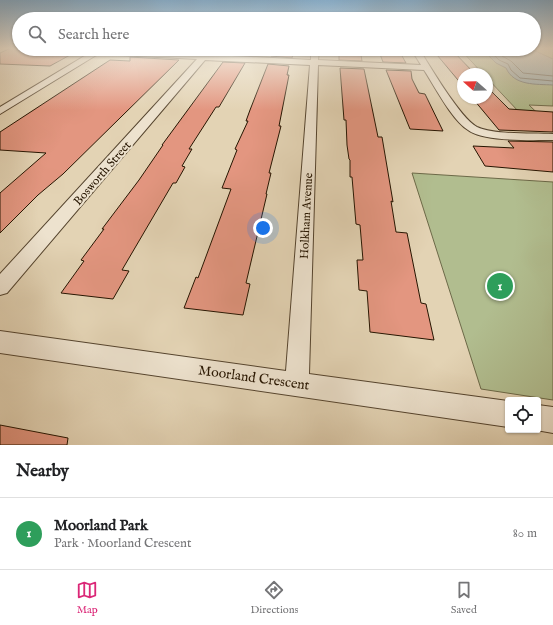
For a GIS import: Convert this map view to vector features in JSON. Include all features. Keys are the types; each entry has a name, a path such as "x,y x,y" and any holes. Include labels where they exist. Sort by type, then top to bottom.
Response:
{"street":[{"path":"0,110 68,69"},
{"name":"Bosworth Street","path":"0,287 193,69"},
{"name":"Holkham Avenue","path":"297,383 313,69"},
{"path":"428,69 461,119 472,129 493,134 553,137"},
{"name":"Moorland Crescent","path":"0,342 505,414"},
{"path":"541,418 553,420"}],"green space":[{"path":"493,69 553,69 553,106 529,105 553,128 535,129 493,84"},
{"path":"412,173 553,182 553,400 481,389"}],"water":[{"path":"507,69 553,69 553,85 526,83 514,78"}],"building":[{"path":"97,69 170,69 63,174 38,195 0,233 0,193 46,153 0,150 0,132"},
{"path":"218,69 242,69 219,107 216,107 189,149 192,149 182,166 185,167 176,183 173,183 122,270 129,271 113,299 61,293 84,261 81,260 104,229 102,229 139,180 162,145"},
{"path":"266,69 288,69 287,75 289,75 279,126 281,126 269,173 271,173 267,194 246,283 250,284 243,315 184,308 196,277 198,278 231,189 222,188 237,150 235,149 248,121 246,121"},
{"path":"340,69 364,69 378,137 382,137 393,202 391,201 396,232 407,233 421,303 426,304 434,340 370,332 367,291 359,290 357,260 363,260 360,225 356,224 352,177 350,177 346,120 344,120"},
{"path":"449,69 457,69 457,79"},
{"path":"386,70 411,71 412,79 419,93 425,94 443,131 410,129"},
{"path":"493,93 509,109 553,112 553,132 499,130 477,104 493,104"},
{"path":"508,141 553,142 553,172 485,166 473,146 514,148"},
{"path":"0,425 68,438 67,445 0,445"}],"place":[{"name":"Moorland Park","path":"500,286"}]}
